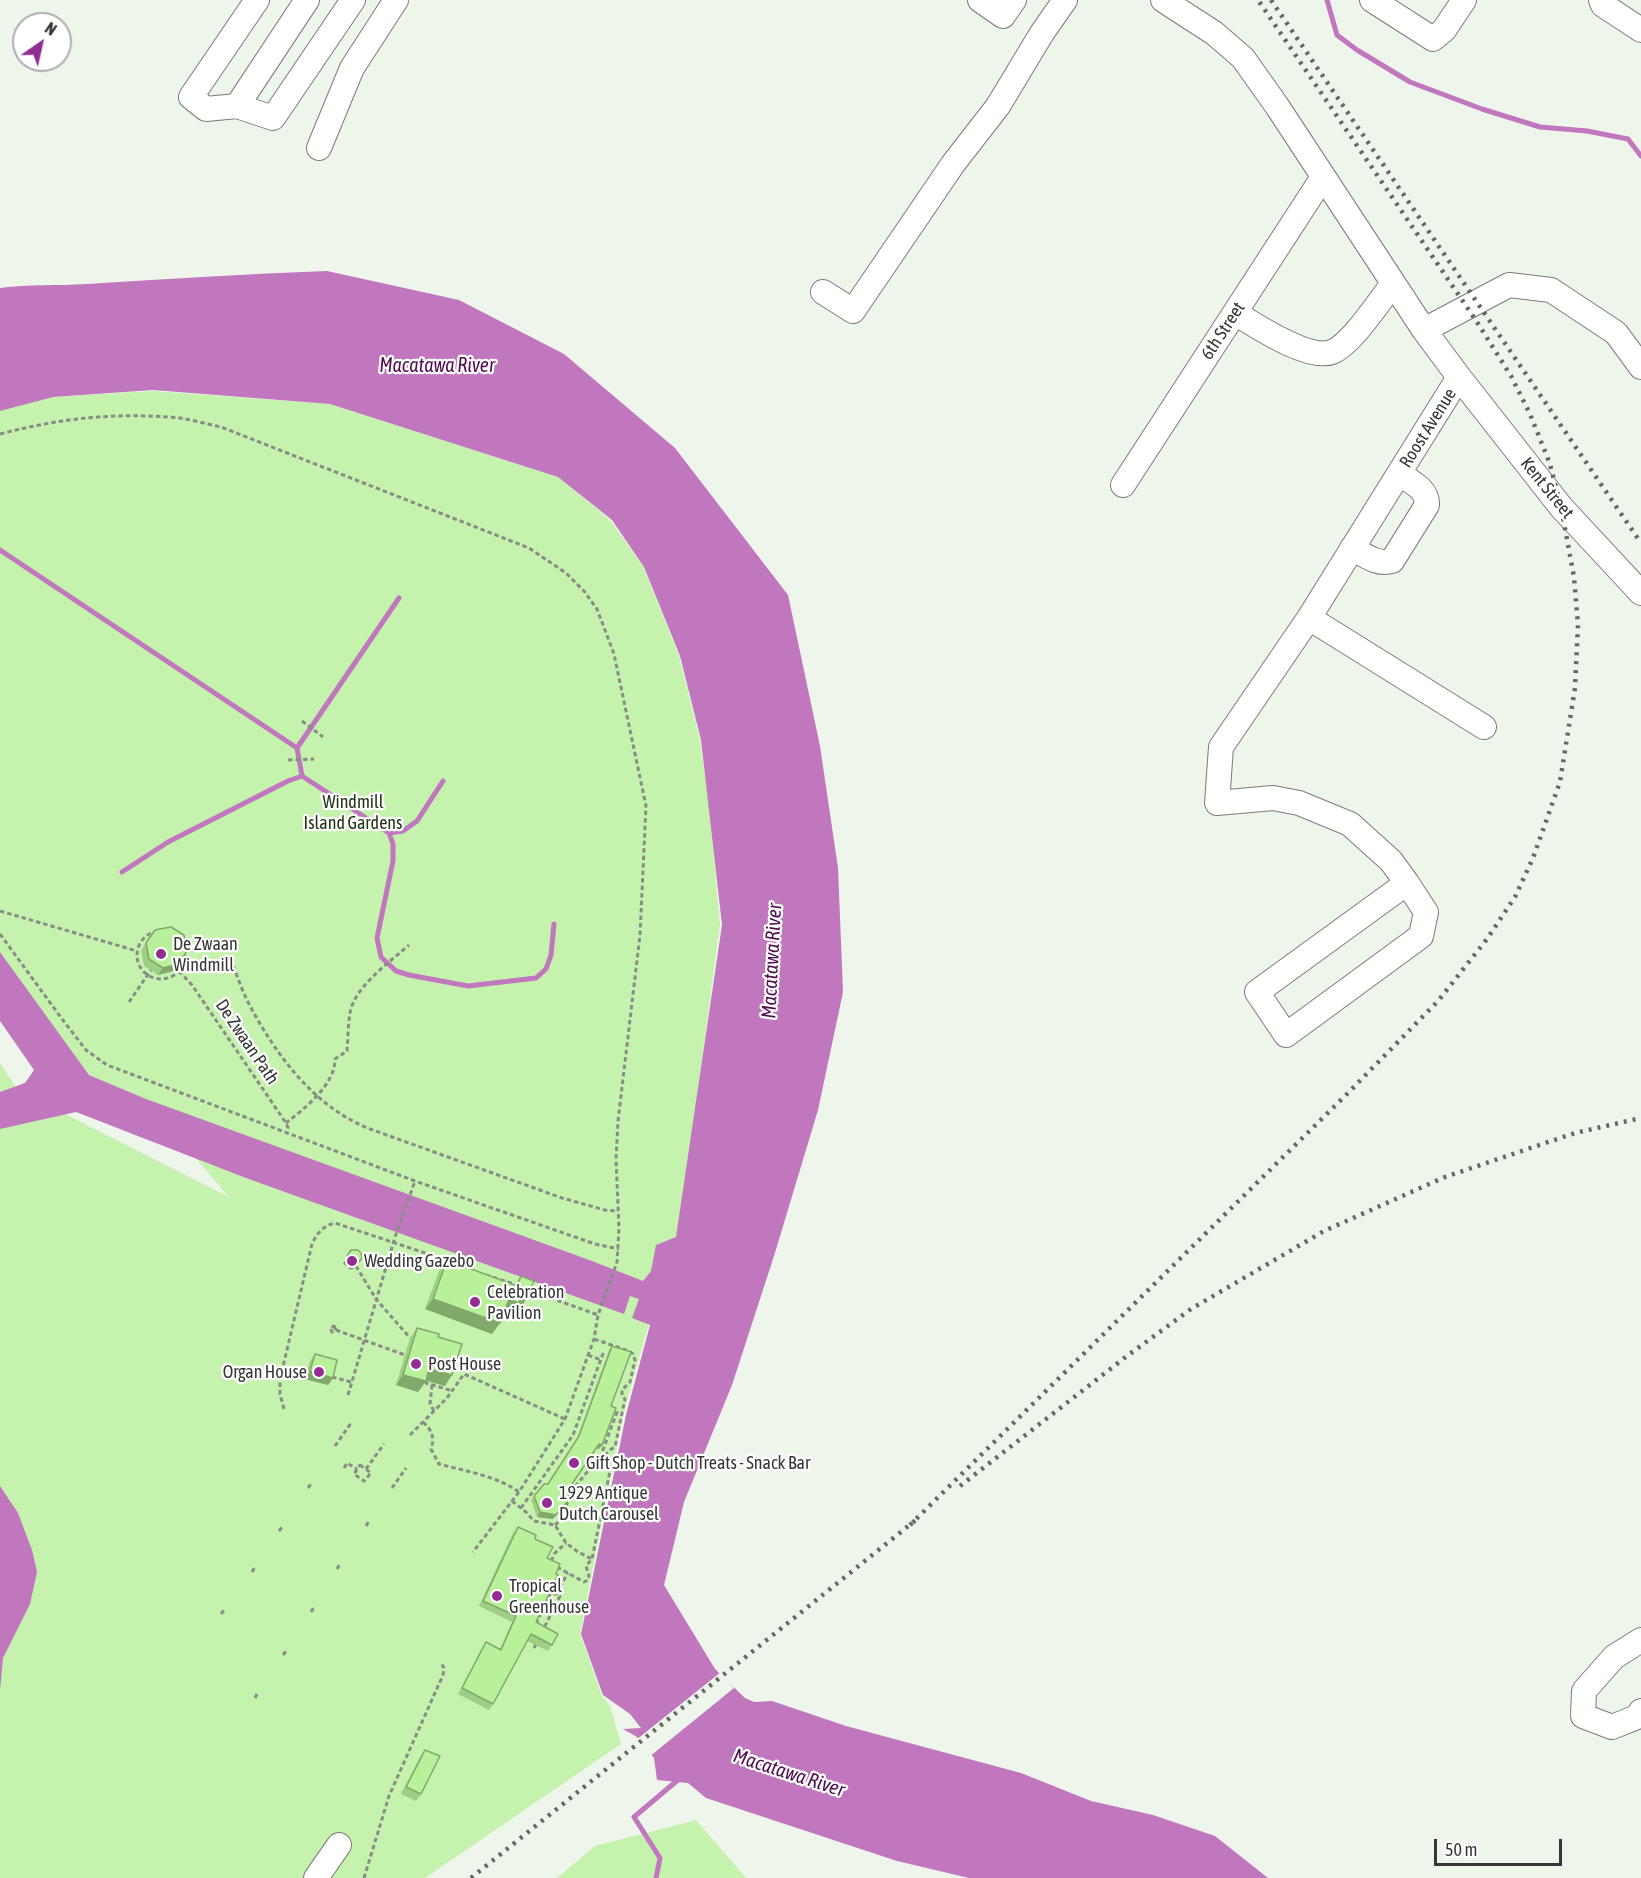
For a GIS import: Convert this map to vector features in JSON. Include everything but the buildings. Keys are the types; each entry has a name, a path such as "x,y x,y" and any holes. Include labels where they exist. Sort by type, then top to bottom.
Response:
{"street":[{"path":"257,0 191,97 206,109 237,105 273,118 353,0"},
{"path":"237,105 307,0"},
{"path":"319,148 352,68 396,0"},
{"path":"980,0 1003,16 1014,0"},
{"path":"823,292 853,311 953,164 998,106 1063,0"},
{"name":"Roost Avenue","path":"1163,0 1214,33 1243,58 1424,330 1460,377 1309,618 1221,747 1217,803 1273,798 1299,803 1350,824 1391,861 1407,882"},
{"path":"1372,0 1432,39 1444,30 1464,0"},
{"path":"1601,0 1603,5 1641,30"},
{"name":"6th Street","path":"1123,485 1323,177"},
{"path":"1235,313 1295,346 1313,352 1330,352 1348,341 1394,284"},
{"path":"1424,330 1509,285 1551,290 1616,333 1641,367"},
{"name":"Kent Street","path":"1460,377 1561,507 1641,593"},
{"path":"1352,548 1373,560 1383,563 1392,561 1422,514 1428,498 1425,492 1399,474"},
{"path":"1309,618 1484,727"},
{"path":"1407,882 1426,912 1421,936 1286,1035 1257,992 1407,882"},
{"path":"1641,1640 1614,1657 1584,1691 1583,1716 1612,1727 1637,1717 1641,1711"},
{"path":"316,1878 339,1845"}],"path":[{"path":"0,434 69,419 105,416 182,418 221,427 529,548 566,573 584,591 597,609 614,654 646,806 640,935 618,1121 616,1184 618,1250 615,1268 598,1315 594,1339 565,1419 519,1492 473,1552"},
{"path":"302,722 323,737"},
{"path":"288,760 314,759"},
{"path":"0,911 137,951"},
{"path":"167,932 184,947 184,963 179,971 166,978 158,979 148,975 139,965 137,951 140,943 151,933 167,932"},
{"path":"0,934 86,1050 117,1069 415,1181 618,1250"},
{"path":"286,1123 313,1101 335,1069 335,1059 347,1051 350,1011 354,999 369,980 409,945"},
{"path":"231,958 247,1001 274,1045 316,1097 353,1123 562,1198 605,1210 618,1211"},
{"path":"129,1002 151,970"},
{"name":"De Zwaan Path","path":"179,971 192,985 286,1123 287,1132"},
{"path":"348,1395 394,1239 415,1181"},
{"path":"284,1409 280,1394 280,1380 312,1244 327,1225 335,1223 394,1239 449,1262"},
{"path":"345,1262 345,1265 349,1267 356,1267 376,1299 410,1338"},
{"path":"483,1274 517,1286"},
{"path":"528,1290 598,1315"},
{"path":"336,1330 405,1354"},
{"path":"566,1543 555,1552 550,1563 584,1582 588,1580 586,1566 592,1559 610,1471 603,1456 625,1399 622,1390 630,1382 635,1360 629,1351 594,1339"},
{"path":"521,1508 573,1435 604,1351"},
{"path":"588,1355 601,1360"},
{"path":"410,1435 453,1390 464,1374 565,1419"},
{"path":"330,1376 352,1382"},
{"path":"426,1381 432,1385 453,1390"},
{"path":"432,1385 430,1404 434,1411"},
{"path":"609,1408 620,1412"},
{"path":"555,1525 562,1518 570,1493 603,1456 615,1447 620,1412"},
{"path":"423,1422 429,1428 434,1441 432,1449 437,1466 486,1477 511,1486 519,1492"},
{"path":"335,1446 351,1423"},
{"path":"366,1470 384,1444"},
{"path":"344,1468 347,1463 357,1469"},
{"path":"360,1465 366,1470 371,1473 366,1481 354,1474 360,1465"},
{"path":"392,1488 406,1468"},
{"path":"308,1488 311,1484"},
{"path":"561,1487 570,1493"},
{"path":"512,1501 534,1521 555,1525 566,1543 592,1559"},
{"path":"366,1526 369,1521"},
{"path":"279,1531 282,1526"},
{"path":"337,1569 340,1564"},
{"path":"252,1572 255,1568"},
{"path":"556,1594 568,1573"},
{"path":"531,1634 551,1592 560,1596 534,1648"},
{"path":"311,1612 314,1607"},
{"path":"221,1614 225,1609"},
{"path":"283,1655 287,1650"},
{"path":"364,1878 393,1786 443,1675 444,1668 441,1663"},
{"path":"255,1698 258,1692"}],"green space":[{"name":"Windmill Island Gardens","path":"153,391 330,404 558,477 610,520 643,566 679,656 700,740 709,806 720,924 678,1237 649,1323 623,1415 580,1634 602,1696 610,1706 621,1744 425,1878 0,1878 0,1063 18,1090 229,1197 146,1100 88,1074 0,953 0,410 53,397"},
{"path":"696,1820 746,1878 557,1878 595,1846"}],"water":[{"name":"Macatawa River","path":"327,271 459,300 564,354 675,448 788,595 820,746 838,868 843,992 818,1110 774,1256 732,1385 684,1502 664,1585 715,1669 745,1698 754,1702 772,1701 846,1726 1021,1773 1091,1801 1153,1815 1215,1836 1268,1878 969,1878 897,1861 706,1798 688,1783 657,1780 654,1758 637,1737 623,1729 641,1728 630,1714 603,1695 581,1634 626,1415 650,1325 632,1318 639,1299 630,1296 624,1314 246,1178 76,1112 0,1129 0,1092 25,1083 34,1070 0,1021 0,952 89,1075 146,1099 643,1281 651,1271 656,1245 676,1237 722,925 701,740 680,656 644,567 612,520 558,477 330,404 153,390 53,397 0,411 0,288"},
{"path":"0,1486 18,1513 32,1550 37,1572 30,1604 3,1658 0,1690"}],"pier":[{"path":"721,1672 734,1688 649,1757 636,1740"}],"waterway":[{"path":"1327,0 1337,35 1410,82 1482,109 1540,127 1587,131 1628,139 1641,156"},
{"path":"0,550 297,748 302,776 168,842 122,872"},
{"path":"297,748 399,598"},
{"path":"302,776 389,833 393,844 393,861 377,938 381,957 396,971 468,986 536,978 546,969 551,955 554,924"},
{"path":"389,833 403,831 417,821 443,781"},
{"path":"656,1878 660,1858 634,1817 679,1779"}],"railway":[{"path":"910,1525 1347,1094 1438,1001 1487,939 1515,897 1533,858 1560,782 1575,688 1578,625 1574,577 1561,507 1550,464 1530,414 1511,376 1477,322 1258,0"},
{"path":"1271,0 1641,543"},
{"path":"960,1486 1191,1309 1324,1231 1445,1177 1575,1133 1641,1118"},
{"path":"471,1878 917,1519"}],"place":[{"name":"De Zwaan Windmill","path":"161,954"},
{"name":"Wedding Gazebo","path":"352,1261"},
{"name":"Celebration Pavilion","path":"475,1302"},
{"name":"Post House","path":"416,1364"},
{"name":"Organ House","path":"319,1372"},
{"name":"Gift Shop - Dutch Treats - Snack Bar","path":"574,1463"},
{"name":"1929 Antique Dutch Carousel","path":"547,1503"},
{"name":"Tropical Greenhouse","path":"497,1596"}]}
